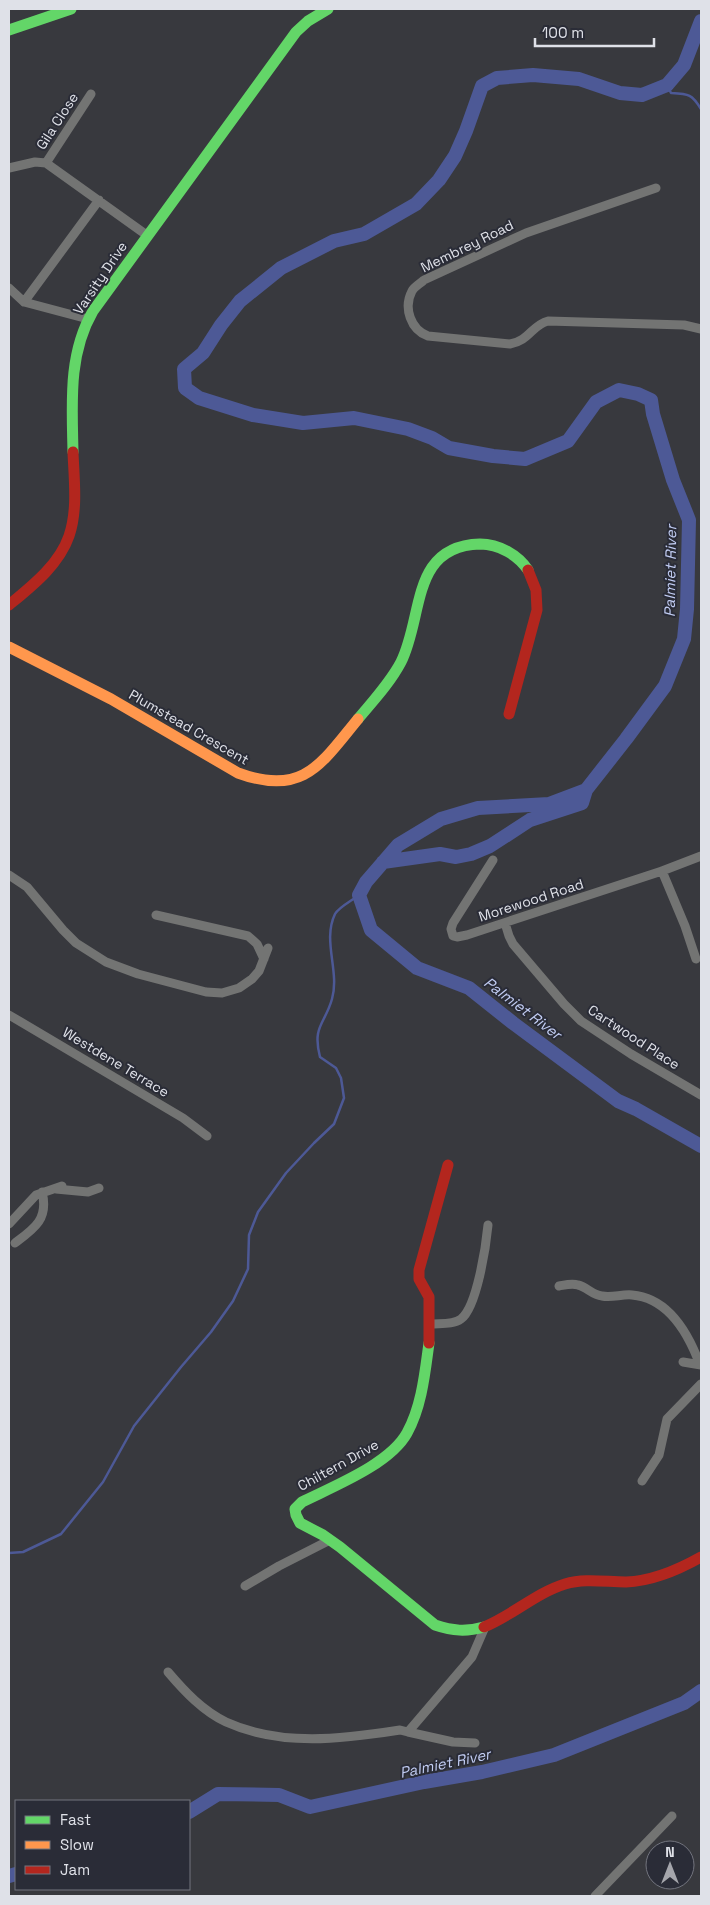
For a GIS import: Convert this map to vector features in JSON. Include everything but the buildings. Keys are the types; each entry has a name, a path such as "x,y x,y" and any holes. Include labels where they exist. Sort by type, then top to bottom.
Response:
{"main road":[{"path":"9,30 71,9"},
{"name":"Varsity Drive","path":"9,605 48,569 65,544 70,532 74,504 75,364 80,339 88,319 98,302 296,32 308,21 328,9"},
{"name":"Plumstead Crescent","path":"9,647 52,667 111,699 238,773 259,781 284,781 310,773 319,766 394,675 410,640 420,593 432,567 440,558 459,547 471,544 485,544 506,551 522,563 532,577 537,596 534,629 509,714"},
{"name":"Chiltern Drive","path":"448,1165 419,1270 419,1279 429,1297 430,1324 423,1382 411,1426 403,1440 388,1456 302,1502 295,1509 296,1516 302,1525 330,1540 435,1625 444,1629 461,1632 485,1627 565,1584 627,1582 646,1579 671,1572 701,1557"}],"street":[{"name":"Gila Close","path":"46,163 91,94"},
{"path":"9,168 35,162 46,163 148,236"},
{"name":"Membrey Road","path":"656,188 526,233 424,280 412,292 409,306 410,319 417,330 428,336 510,344 519,342 537,326 548,321 684,325 701,329"},
{"path":"24,302 99,200"},
{"path":"9,288 24,302 88,319"},
{"name":"Morewood Road","path":"493,860 453,923 451,933 453,936 463,936 662,871 701,856"},
{"path":"662,871 685,926 696,960"},
{"path":"9,875 27,886 76,943 106,962 126,970 200,991 222,993 237,989 245,984 259,972 268,948"},
{"path":"156,915 248,936 258,944 264,960"},
{"name":"Cartwood Place","path":"506,922 513,944 581,1021 631,1054 701,1095"},
{"name":"Westdene Terrace","path":"9,1014 183,1118 207,1136"},
{"path":"9,1224 26,1204 42,1192 59,1188 88,1192 99,1188"},
{"path":"15,1243 37,1227 44,1208 42,1192"},
{"path":"430,1324 456,1321 464,1316 482,1270 488,1225"},
{"path":"559,1286 578,1285 597,1295 610,1297 632,1295 651,1300 665,1310 681,1326 691,1341 701,1365"},
{"path":"683,1362 701,1365"},
{"path":"642,1480 659,1455 667,1419 701,1384"},
{"path":"245,1586 330,1540"},
{"path":"408,1732 472,1657 485,1627"},
{"path":"168,1672 182,1688 212,1714 226,1722 250,1730 314,1740 346,1738 400,1730 454,1742 475,1743"},
{"path":"595,1896 672,1816"}],"waterway":[{"name":"Palmiet River","path":"701,21 684,65 667,85 642,95 620,93 579,79 533,75 497,78 482,86 455,156 439,180 416,204 364,234 334,241 281,268 240,301 221,325 203,353 184,369 185,388 199,398 253,415 303,423 354,418 408,429 432,438 449,448 493,456 525,459 568,441 596,402 619,390 638,394 651,400 653,414 673,480 689,520 687,609 684,639 665,686 586,790 549,804 478,808 441,819 398,845 366,882 359,895 371,930 417,968 469,988 618,1101 636,1109 701,1146"},
{"path":"667,85 671,93 689,96 695,100 701,109"},
{"path":"383,862 440,854 456,857 471,854 490,846 530,820 582,803 586,790"},
{"path":"9,1553 23,1552 61,1534 103,1482 134,1426 211,1332 233,1301 248,1269 249,1235 258,1212 286,1173 334,1124 344,1098 341,1078 336,1068 320,1057 318,1032 332,999 334,988 330,945 331,924 337,911 359,895"},
{"name":"Palmiet River","path":"190,1811 218,1794 279,1795 310,1807 424,1782 482,1772 554,1755 684,1703 701,1691"},
{"name":"Palmiet River","path":"9,1876 15,1874"}],"traffic: fast":[{"path":"9,30 71,9"},
{"path":"73,452 72,397 75,362 79,344 93,311 296,32 308,21 328,9"},
{"path":"358,719 387,685 397,670 408,644 423,586 430,570 441,557 457,548 480,544 494,546 513,555 528,570"},
{"path":"429,1343 422,1389 416,1412 407,1433 399,1444 388,1455 360,1473 302,1502 295,1509 296,1515 300,1523 323,1535 340,1547 435,1625 459,1630 484,1627"}],"traffic: slow":[{"path":"9,647 111,699 238,773 260,779 279,781 295,778 308,772 333,750 358,719"}],"traffic: jam":[{"path":"9,605 52,566 69,536 74,516 73,452"},
{"path":"509,714 537,610 536,590 528,570"},
{"path":"429,1343 429,1297 419,1279 419,1270 448,1165"},
{"path":"484,1627 544,1593 565,1584 580,1581 626,1582 646,1580 674,1570 701,1557"}]}
